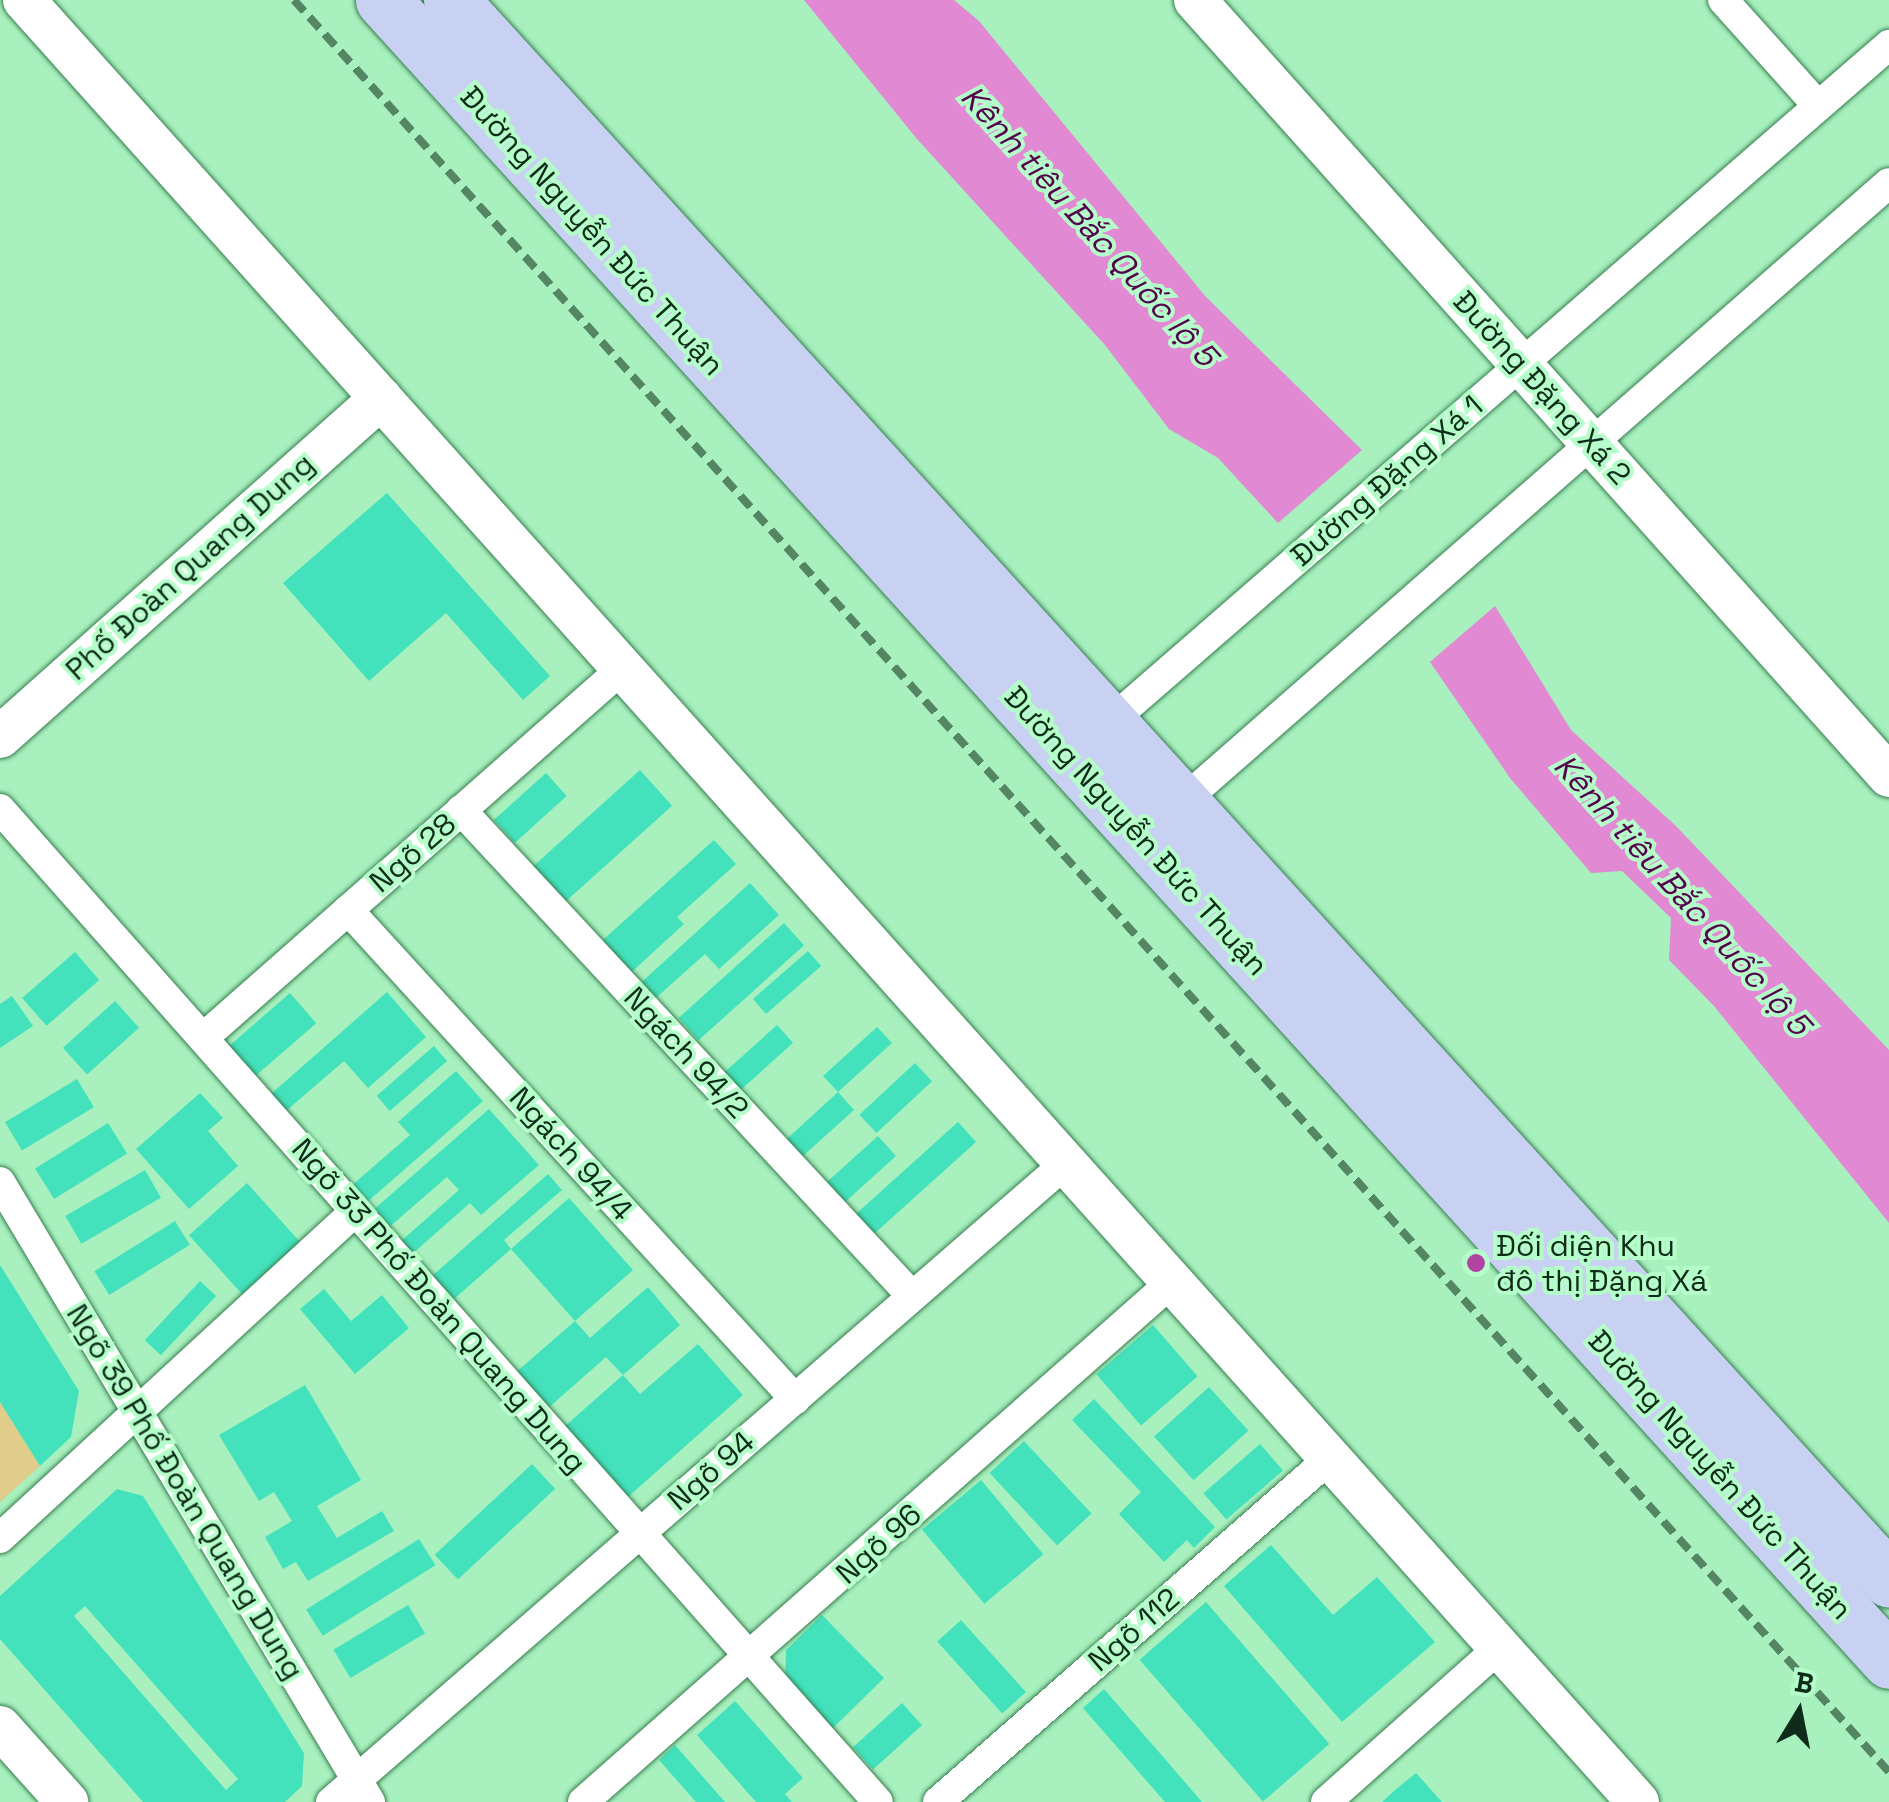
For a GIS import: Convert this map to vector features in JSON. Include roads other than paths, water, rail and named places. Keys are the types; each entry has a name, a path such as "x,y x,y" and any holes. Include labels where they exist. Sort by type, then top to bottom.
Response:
{"highway":[{"name":"Đường Nguyễn Đức Thuận","path":"383,0 1889,1661"},
{"name":"Đường Nguyễn Đức Thuận","path":"451,0 1889,1580"},
{"path":"1069,757 1111,721"},
{"path":"1142,837 1183,801"}],"street":[{"path":"24,0 1638,1802"},
{"name":"Đường Đặng Xá 2","path":"1195,0 1889,776"},
{"path":"1723,0 1818,106"},
{"name":"Đường Đặng Xá 1","path":"1111,721 1889,45"},
{"path":"1183,801 1889,184"},
{"name":"Phố Đoàn Quang Dung","path":"0,736 380,398"},
{"name":"Ngõ 28","path":"203,1038 623,668"},
{"name":"Ngõ 33 Phố Đoàn Quang Dung","path":"0,809 878,1802"},
{"name":"Ngách 94/2","path":"460,810 912,1296"},
{"name":"Ngách 94/4","path":"348,910 795,1399"},
{"name":"Ngõ 94","path":"331,1802 364,1791 640,1533 1066,1162"},
{"name":"Ngõ 39 Phố Đoàn Quang Dung","path":"0,1182 364,1791"},
{"path":"0,1538 356,1211"},
{"name":"Ngõ 96","path":"583,1802 751,1659 1172,1282"},
{"name":"Ngõ 112","path":"938,1802 1330,1458"},
{"path":"1326,1802 1500,1648"},
{"path":"0,1727 67,1802"}],"water":[{"name":"Kênh tiêu Bắc Quốc lộ 5","path":"804,0 954,0 979,21 1206,297 1362,450 1278,523 1218,458 1169,429 1105,345 917,139"},
{"name":"Kênh tiêu Bắc Quốc lộ 5","path":"1495,606 1571,730 1676,826 1889,1050 1889,1223 1714,1006 1669,960 1671,918 1622,871 1591,873 1510,778 1430,662"}],"railway":[{"path":"294,0 1889,1772"}],"place":[{"name":"Đối diện Khu đô thị Đặng Xá","path":"1476,1263"}]}
